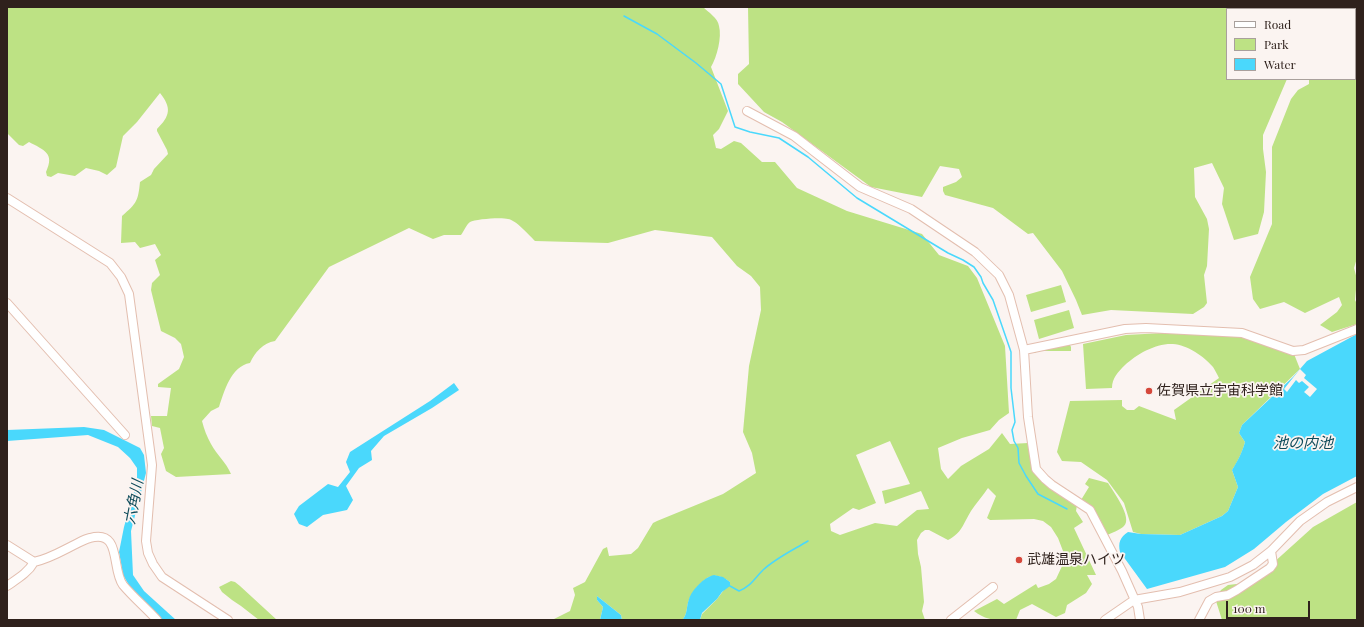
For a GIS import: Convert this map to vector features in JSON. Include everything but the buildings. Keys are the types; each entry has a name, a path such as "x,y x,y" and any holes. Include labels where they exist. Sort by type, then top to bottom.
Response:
{"street":[{"path":"747,111 794,136 860,187 911,209 975,252 998,275 1009,295 1024,350 1028,417 1036,469 1048,482 1090,510 1122,571 1138,607 1140,620"},
{"path":"7,198 110,263 121,277 129,294 152,465 146,541 148,553 153,564 162,576 227,620"},
{"path":"7,303 125,435"},
{"path":"1024,350 1124,329 1146,328 1242,333 1293,351 1304,350 1357,329"},
{"path":"1105,620 1134,600 1180,592 1230,577 1253,565 1271,551 1300,521 1327,502 1357,487"},
{"path":"7,586 27,571 34,562 52,556 87,538 98,536 105,538 111,543 122,583 157,620"},
{"path":"7,545 34,562"},
{"path":"1199,620 1209,601 1216,597 1228,595 1270,568 1273,564 1271,551"},
{"path":"951,620 992,587"}],"green space":[{"path":"7,7 703,7 715,18 719,26 720,36 718,47 711,67 728,111 719,129 713,135 716,148 721,149 734,141 741,143 762,162 775,162 797,188 847,211 922,234 939,255 968,266 977,278 1005,346 1009,413 999,420 990,430 962,438 938,448 941,469 948,479 961,466 989,449 1002,433 1010,444 1028,443 1031,463 1042,482 1077,505 1076,511 1083,522 1074,528 1096,575 1087,575 1092,584 1086,593 1067,605 1065,613 1056,617 1032,604 1020,610 1016,620 989,619 974,611 997,599 1004,604 1036,584 1038,588 1049,584 1056,579 1063,564 1063,551 1058,538 1051,527 1043,521 1034,519 990,520 987,518 996,496 988,488 973,508 962,528 953,537 948,540 929,530 925,530 921,533 917,540 924,602 922,611 925,620 700,620 702,614 717,599 730,582 722,577 715,576 706,579 695,589 690,597 682,620 622,620 621,615 597,596 597,600 603,607 600,620 552,620 570,611 575,595 573,588 585,582 603,549 607,547 609,556 631,554 638,548 653,523 723,494 756,473 752,453 743,432 749,366 761,310 760,287 751,276 737,266 712,237 655,230 608,243 535,241 522,228 511,220 505,218 483,219 470,222 461,235 444,235 433,239 409,228 329,267 275,341 263,346 254,355 250,363 243,365 233,374 226,387 219,407 211,411 202,421 211,444 231,474 176,477 166,471 161,454 164,448 160,428 152,426 151,416 167,416 171,388 158,387 158,384 179,369 184,357 181,344 175,338 161,331 151,290 152,283 160,275 155,260 161,255 155,244 140,248 135,242 121,243 122,216 136,201 140,182 151,175 154,169 168,154 157,131 165,120 168,112 164,98 160,93 137,122 123,136 116,167 107,175 99,171 86,168 75,176 58,173 51,177 47,176 46,172 49,156 39,147 29,142 23,146 19,145 7,133","holes":["890,441 910,484 882,491 885,504 921,491 929,509 917,510 897,526 875,523 840,535 831,531 830,524 853,508 859,510 876,503 856,455"]},
{"path":"748,7 1254,7 1255,8 1226,8 1226,80 1287,80 1263,135 1266,172 1264,212 1258,234 1234,240 1222,204 1224,188 1212,163 1194,168 1195,197 1207,219 1209,229 1207,266 1204,275 1207,303 1204,307 1193,314 1111,310 1082,315 1062,271 1033,233 1028,234 993,208 945,195 943,187 956,182 962,177 959,169 940,166 922,197 871,187 782,122 764,112 738,84 738,74 749,64"},
{"path":"1357,7 1357,258 1354,268 1357,279 1355,300 1357,304 1357,324 1332,332 1320,325 1337,312 1342,305 1339,297 1305,313 1284,302 1260,309 1253,299 1250,277 1272,224 1272,147 1291,99 1298,90 1309,84 1309,80 1356,80 1356,8 1288,8"},
{"path":"1061,285 1066,302 1031,312 1026,295"},
{"path":"1069,310 1074,328 1039,339 1034,320"},
{"path":"1200,331 1242,334 1294,354 1300,369 1242,425 1239,433 1245,442 1240,457 1232,470 1238,487 1228,511 1222,516 1180,535 1141,534 1133,532 1124,503 1107,480 1081,462 1062,461 1057,452 1070,401 1122,400 1122,406 1127,410 1134,410 1139,406 1176,420 1174,410 1219,378 1213,367 1200,355 1184,346 1167,344 1147,350 1130,361 1116,375 1112,388 1086,389 1083,344 1126,335"},
{"path":"1069,343 1071,351 1038,351 1035,353 1034,350"},
{"path":"1089,478 1108,483 1118,498 1126,517 1124,526 1107,535 1081,500 1089,487 1085,484"},
{"path":"1357,502 1357,620 1222,620 1216,601 1216,597 1221,590 1228,585 1245,583 1272,564 1313,527"},
{"path":"231,581 240,586 277,620 259,620 222,592 219,587"}],"water":[{"name":"池の内池","path":"1357,334 1357,476 1323,494 1254,549 1225,567 1147,589 1120,552 1119,546 1121,538 1128,532 1141,534 1180,535 1222,516 1228,511 1238,487 1232,470 1243,450 1245,442 1239,433 1242,425 1293,377 1307,361"},
{"path":"454,383 459,390 432,408 384,436 371,451 372,460 359,468 346,486 353,500 347,510 323,515 307,527 299,524 294,514 299,506 328,484 338,487 350,472 346,462 350,452 430,401"},
{"name":"六角川","path":"84,427 104,430 140,448 144,455 146,473 131,531 133,575 144,591 176,620 162,620 130,587 123,575 119,552 124,527 137,481 137,468 130,458 118,447 88,435 7,441 7,430"},
{"path":"714,575 723,577 730,582 730,586 722,592 717,599 702,613 700,620 682,620 693,592 702,581"},
{"path":"597,596 621,615 622,620 600,620 603,607 597,600"}],"pier":[{"path":"1300,369 1306,375 1304,378 1317,389 1310,397 1304,392 1309,387 1302,381 1299,383 1296,380 1287,392 1284,389"}],"waterway":[{"path":"624,16 657,34 721,84 735,127 750,132 779,138 808,157 857,198 974,267 993,300 1011,352 1011,388 1015,422 1012,430 1014,441 1018,448 1019,463 1038,494 1067,509"},
{"path":"730,586 739,591 743,589 773,562 808,541"}],"place":[{"name":"佐賀県立宇宙科学館","path":"1149,391"},
{"name":"武雄温泉ハイツ","path":"1019,560"}]}
